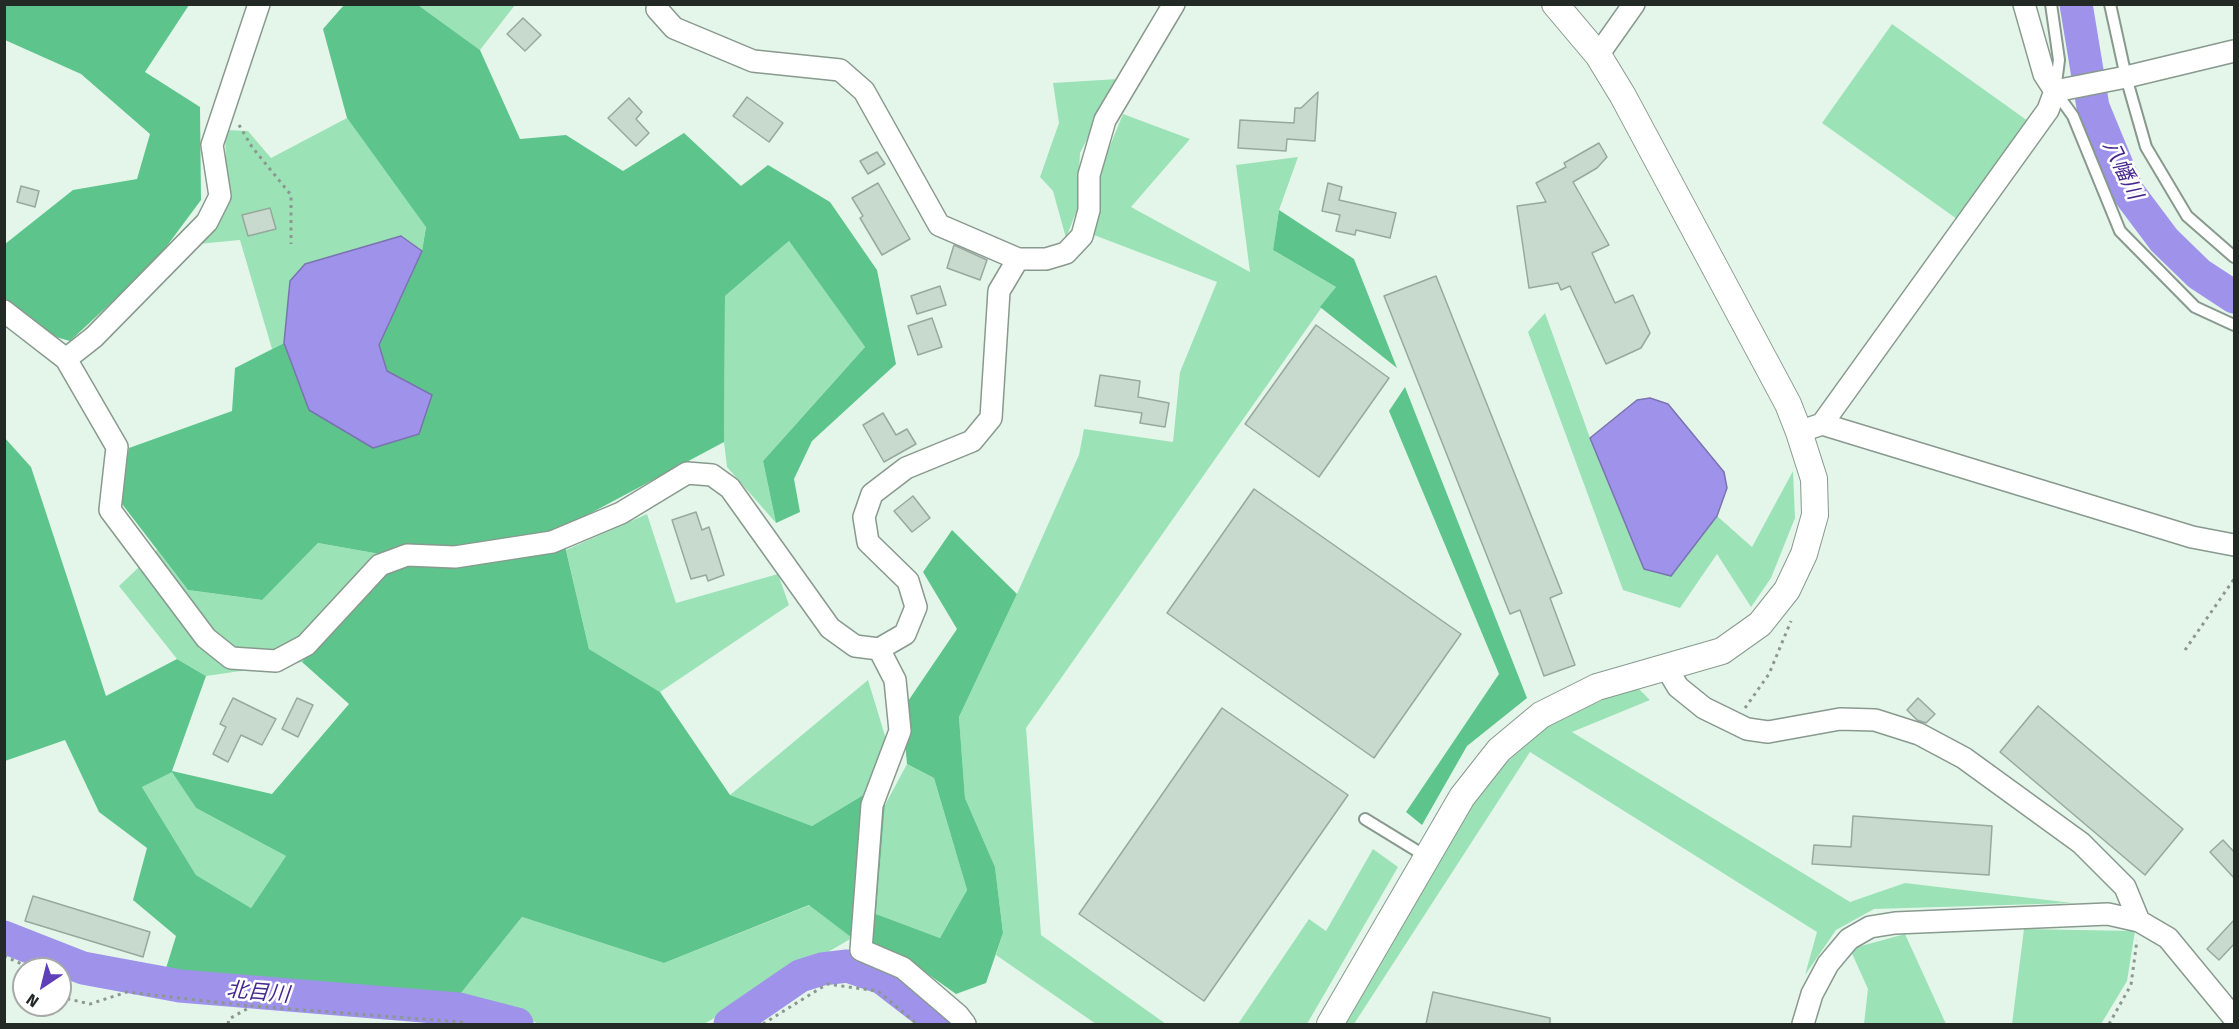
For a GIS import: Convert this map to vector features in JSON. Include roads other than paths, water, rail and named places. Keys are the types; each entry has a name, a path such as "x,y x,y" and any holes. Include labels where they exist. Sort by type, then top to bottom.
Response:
{"street":[{"path":"66,359 94,338 207,222 220,196 212,145 259,4"},
{"path":"658,4 657,9 674,28 753,61 840,70 864,91 939,225 1018,259 1046,259 1066,253 1082,236 1089,210 1089,175 1106,120 1174,4"},
{"path":"1555,4 1598,55 1623,96 1788,404 1811,428 2192,537 2235,545"},
{"path":"1598,55 1634,4"},
{"path":"2024,4 2044,74 2061,89"},
{"path":"1330,1024 1462,797 1499,750 1541,715 1597,687 1722,651 1760,624 1787,590 1804,554 1815,515 1811,428 2048,110 2061,89 2126,77 2235,51"},
{"path":"4,311 66,359 117,447 110,510 206,638 231,658 276,661 306,645 380,566 407,555 455,557 552,542 621,513 687,473 712,475 730,488 830,628 855,646 879,649 904,634 916,607 908,581 868,542 864,517 872,494 906,468 972,441 991,418 999,291 1018,259"},
{"path":"879,649 895,680 900,731 872,805 861,950 903,968 966,1024"},
{"path":"1666,667 1678,687 1704,708 1747,729 1768,732 1840,719 1875,720 1918,734 1964,758 2081,843 2125,887 2139,921"},
{"path":"1803,1024 1812,994 1828,964 1849,939 1870,927 1895,922 2108,914 2139,921 2169,938 2235,1018"}],"lane":[{"path":"2051,4 2061,89 2120,231 2195,307 2235,325"},
{"path":"2109,4 2126,77 2146,147 2187,216 2235,257"},
{"path":"1365,819 1427,858"}],"waterway":[{"name":"八幡川","path":"2076,4 2093,107 2128,192 2164,240 2199,274 2234,297"},
{"name":"北目川","path":"4,937 83,968 180,986 459,1009 517,1024"},
{"name":"北目川","path":"730,1024 800,976 822,969 847,966 882,978 942,1024"}]}
